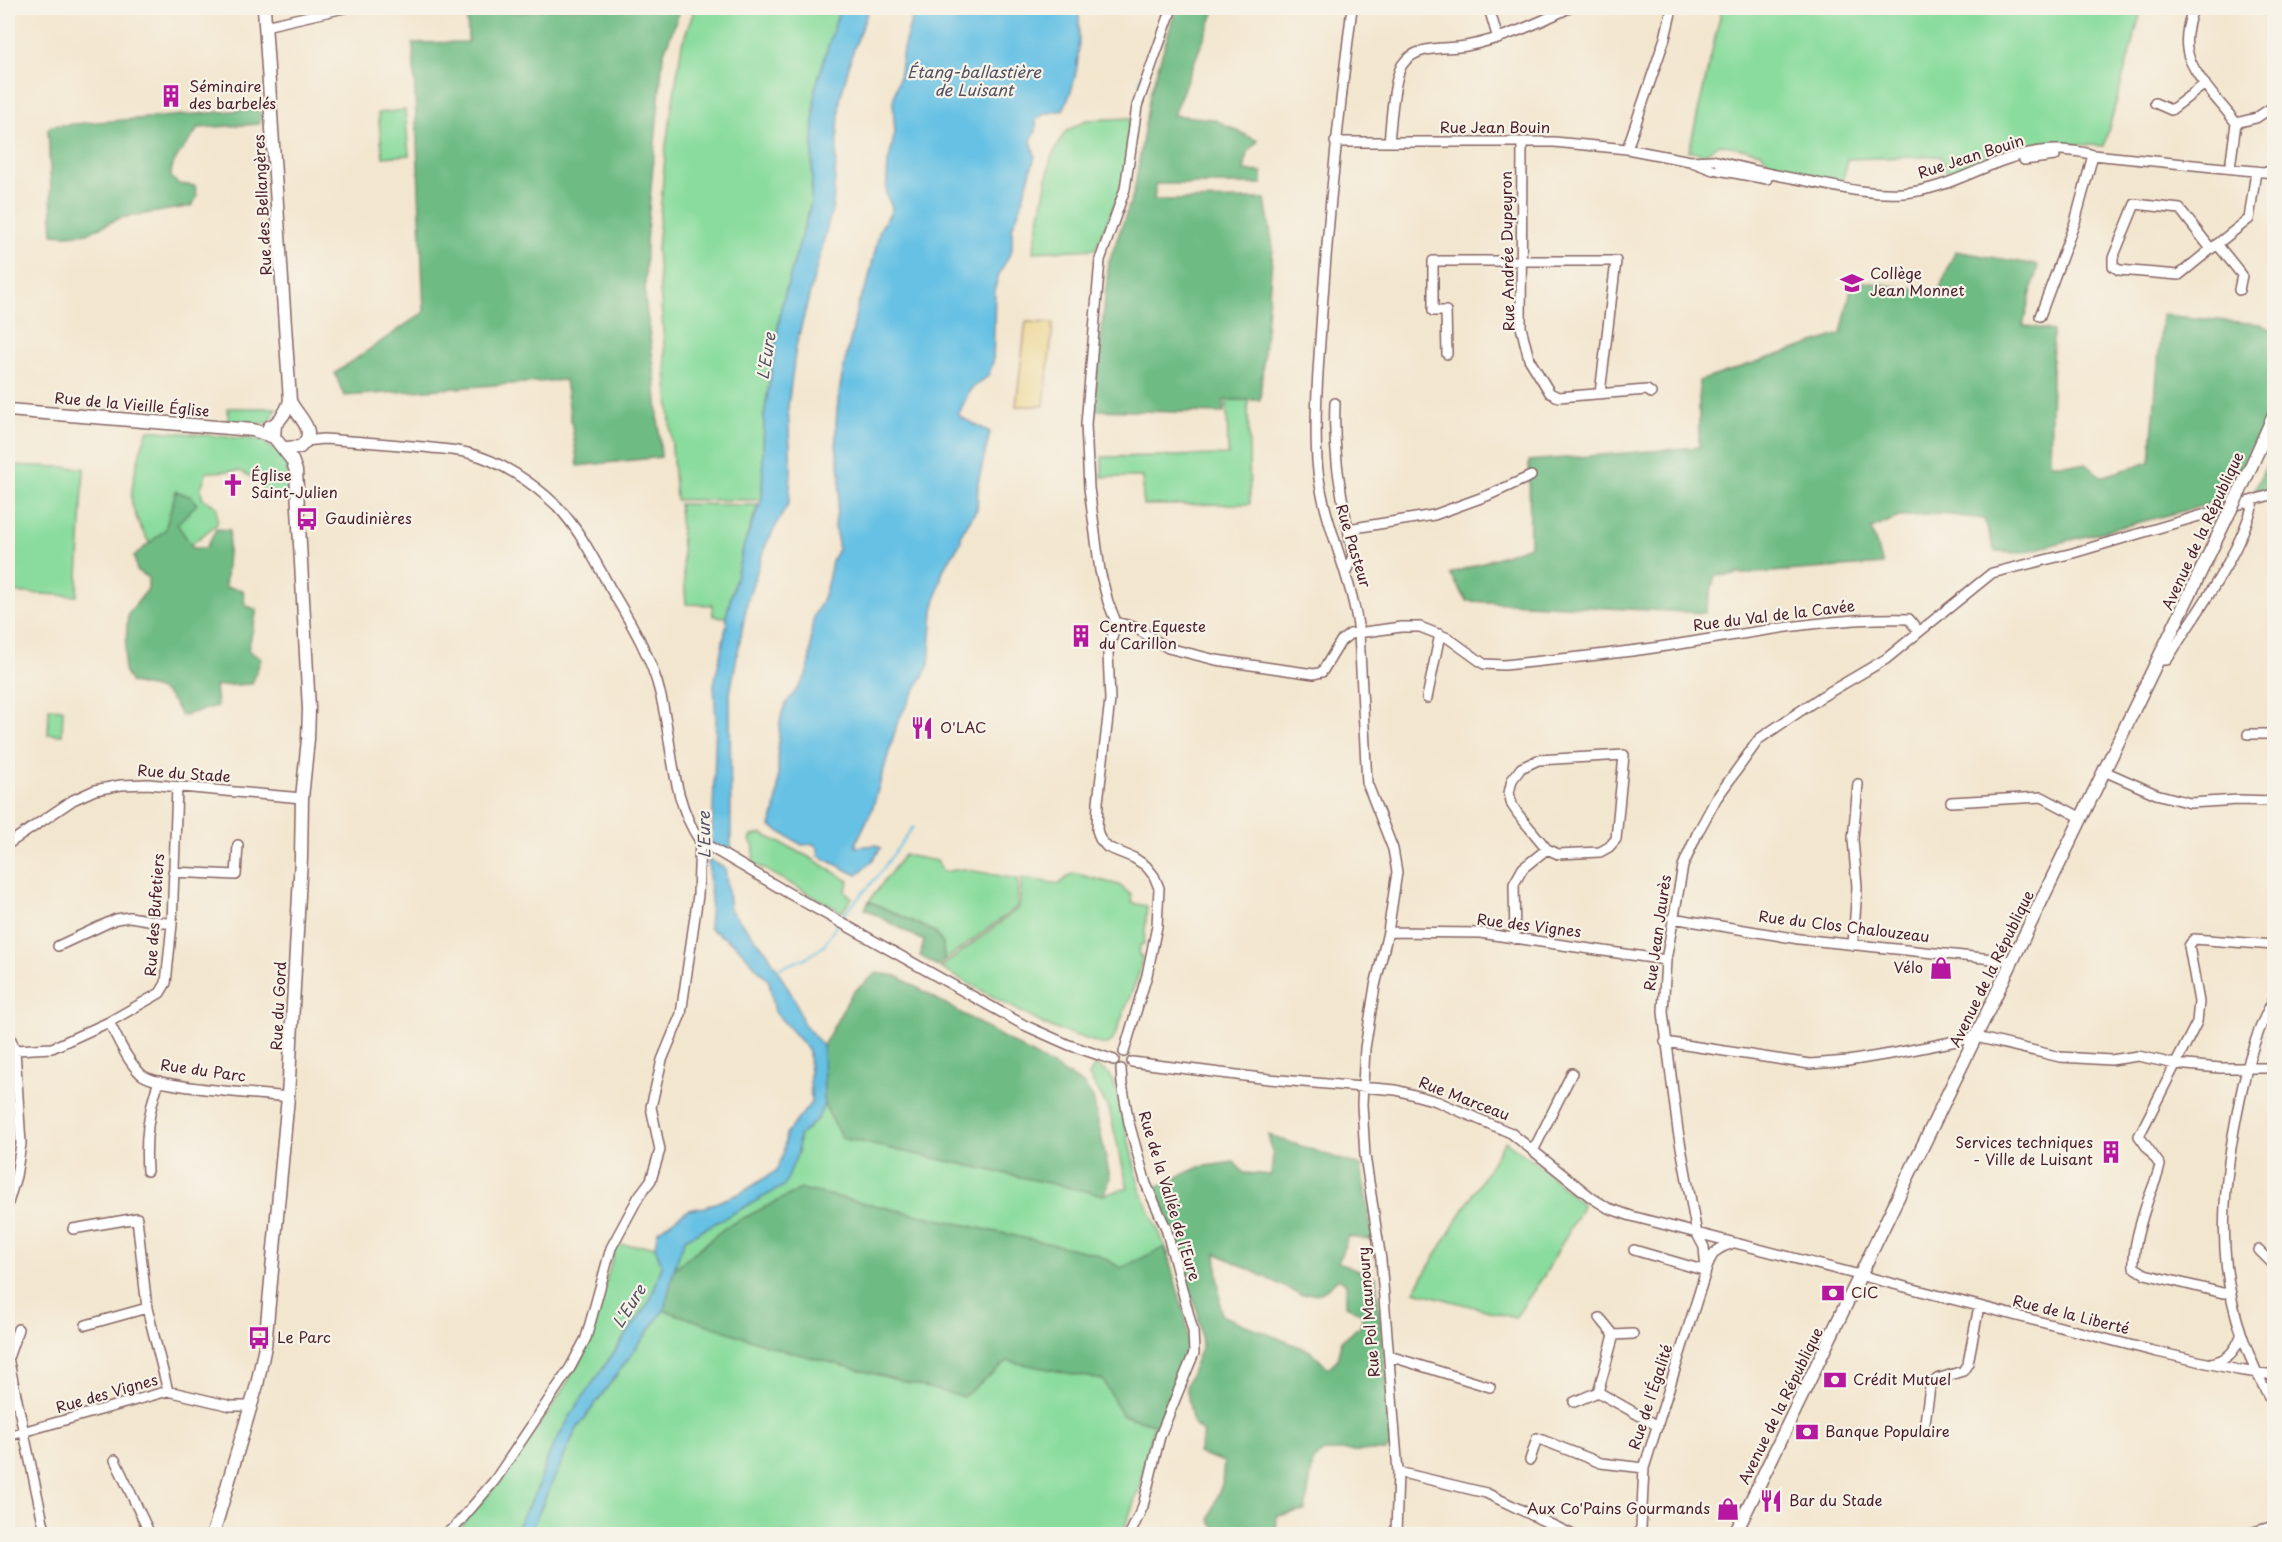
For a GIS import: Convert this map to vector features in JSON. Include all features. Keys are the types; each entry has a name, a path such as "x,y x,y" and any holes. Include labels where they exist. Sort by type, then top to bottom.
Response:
{"main road":[{"name":"Rue des Bellangères","path":"264,8 278,192 290,401"},
{"path":"290,401 298,416 308,427 296,471"},
{"path":"290,401 278,426 296,471"},
{"name":"Rue de la Vieille Église","path":"8,410 253,430 278,426"},
{"path":"278,426 293,415 298,416"},
{"name":"Avenue de la République","path":"1735,1534 2228,517 2274,415"},
{"path":"285,448 290,449 303,444"},
{"name":"Rue du Gord","path":"213,1534 251,1406 266,1346 288,1097 301,858 302,798 309,709 296,471"}],"street":[{"path":"265,26 344,8"},
{"path":"1124,1052 1149,965 1157,926 1159,888 1154,876 1146,866 1134,858 1107,847 1100,839 1098,830 1098,802 1110,700 1108,653 1116,622 1100,571 1089,488 1086,424 1100,260 1125,189 1137,106 1172,8"},
{"name":"Rue Pasteur","path":"1352,8 1335,142 1329,211 1318,383 1317,460 1328,517 1356,610 1367,783 1393,849 1397,872 1388,932 1366,1037 1362,1087"},
{"path":"1489,8 1498,39"},
{"path":"1389,142 1398,77 1403,65 1415,53 1464,47 1498,39 1535,25 1569,8"},
{"path":"1627,149 1665,38 1671,8"},
{"path":"2193,8 2188,24 2187,50 2205,84 2236,123 2230,168"},
{"path":"2155,104 2171,110 2205,84"},
{"path":"2236,123 2256,118 2274,106"},
{"name":"Rue Jean Bouin","path":"1335,142 1554,142 1627,149 1715,165 1863,197 1905,198 1933,193 1953,187 1990,170 2027,159 2050,156 2093,155 2274,173"},
{"name":"Rue Andrée Dupeyron","path":"1522,143 1521,327 1529,359 1550,393 1558,397 1647,390 1651,393"},
{"path":"2040,316 2076,222 2093,155"},
{"path":"2239,290 2242,275 2214,247 2180,209 2135,204 2113,258 2114,266 2119,270 2179,274 2214,247 2248,219 2256,171"},
{"path":"1447,354 1446,311 1434,311 1433,261 1616,261 1600,393"},
{"path":"1335,403 1336,474 1353,556 1346,575"},
{"path":"308,427 323,439"},
{"path":"303,444 323,439 467,452 503,467 536,488 558,507 576,531 596,562 649,660 660,690 667,720 679,795 691,828 700,840 751,872 1024,1025 1069,1046 1114,1060"},
{"path":"1348,529 1434,515 1489,495 1531,476"},
{"path":"1919,632 1992,573 2073,553 2274,494"},
{"path":"2158,660 2167,660 2210,592 2235,549 2254,501"},
{"name":"Rue du Val de la Cavée","path":"1359,633 1401,627 1420,627 1448,638 1484,664 1504,664 1640,650 1818,623 1883,618 1909,619 1919,632"},
{"path":"1116,622 1134,627 1168,648 1216,660 1314,674 1322,672 1341,641 1350,634 1359,633"},
{"name":"Rue Jean Jaurès","path":"1697,1234 1678,1131 1663,1012 1666,960 1683,866 1716,799 1759,739 1821,696 1886,659 1919,632"},
{"path":"1427,698 1440,634"},
{"path":"2248,734 2274,734"},
{"path":"1624,755 1616,839 1600,852 1558,854 1547,849 1512,805 1509,793 1512,780 1521,768 1538,760 1624,755"},
{"path":"2104,771 2139,788 2172,800 2190,803 2238,800 2274,801"},
{"name":"Rue du Stade","path":"8,844 73,800 95,790 121,785 148,784 302,798"},
{"path":"1853,945 1857,887 1853,839 1858,784"},
{"name":"Rue des Bufetiers","path":"15,1050 52,1048 109,1022 160,993 166,983 171,924 177,787"},
{"path":"1951,802 2042,797 2082,818"},
{"path":"445,1534 454,1528 495,1480 570,1368 586,1338 611,1248 639,1196 651,1180 660,1150 651,1107 662,1060 681,1014 698,895 700,840"},
{"path":"173,873 236,875 238,845"},
{"path":"1515,939 1514,884 1523,868 1547,849"},
{"path":"58,946 116,919 130,917 171,924"},
{"name":"Rue du Clos Chalouzeau","path":"1672,918 1799,939 2012,962"},
{"name":"Rue des Vignes","path":"1388,932 1480,933 1666,960"},
{"path":"2230,1293 2145,1274 2134,1267 2134,1254 2146,1204 2158,1178 2160,1165 2139,1136 2197,1022 2199,1002 2189,946 2194,939 2274,945"},
{"path":"2274,998 2245,1068 2230,1147 2223,1216 2224,1251 2230,1293 2241,1336 2274,1406"},
{"name":"Rue du Parc","path":"109,1022 142,1076 212,1090 288,1097"},
{"path":"8,1032 15,1050 21,1144 16,1176 8,1203"},
{"path":"1665,1042 1810,1064 1896,1053 1976,1037 2060,1058 2111,1060 2138,1056 2175,1064 2220,1068 2274,1068"},
{"path":"1124,1052 1129,1054 1132,1062 1127,1069 1121,1070 1115,1065 1114,1060 1116,1055 1124,1052"},
{"name":"Rue Marceau","path":"1132,1062 1269,1079 1396,1090 1436,1101 1511,1134 1571,1184 1608,1208 1697,1234 1861,1274"},
{"name":"Rue de la Vallée de l'Eure","path":"1121,1070 1129,1123 1146,1184 1166,1228 1193,1331 1194,1353 1160,1436 1143,1506 1130,1534"},
{"path":"1533,1151 1572,1073"},
{"path":"147,1171 146,1145 150,1107 159,1081"},
{"name":"Rue Pol Maunoury","path":"1362,1087 1365,1156 1381,1260 1398,1472 1396,1534"},
{"path":"8,1120 19,1119"},
{"path":"73,1229 137,1218 140,1262 147,1308 168,1391"},
{"name":"Rue de l'Égalité","path":"1697,1234 1704,1247 1706,1271"},
{"name":"Rue de l'Égalité","path":"1637,1534 1641,1528 1644,1468 1710,1258 1720,1247 1733,1243"},
{"path":"1634,1250 1706,1271"},
{"path":"2259,1250 2274,1265"},
{"name":"Rue de la Liberté","path":"1861,1274 2208,1363 2274,1375"},
{"path":"1924,1429 1930,1387 1937,1379 1963,1371 1968,1363 1979,1306"},
{"path":"86,1324 147,1308"},
{"path":"1600,1318 1614,1335"},
{"path":"18,1329 8,1358 47,1534"},
{"path":"1614,1335 1633,1334"},
{"path":"1598,1392 1614,1335"},
{"path":"2208,1363 2219,1362 2230,1355 2237,1347 2241,1336"},
{"path":"1389,1356 1490,1387"},
{"name":"Rue des Vignes","path":"8,1436 168,1391 231,1406 251,1406"},
{"path":"1598,1392 1659,1426"},
{"path":"1574,1402 1598,1392"},
{"path":"1530,1460 1537,1438 1601,1463 1644,1468"},
{"path":"115,1460 148,1532 151,1534"},
{"path":"1398,1472 1486,1493 1571,1534"},
{"path":"2247,1534 2274,1526"}],"green space":[{"path":"467,8 514,8 514,13 555,8 681,8 663,55 646,242 645,299 655,376 661,457 578,466 565,380 344,396 335,373 424,312 413,43 468,42"},
{"path":"695,8 844,8 815,89 811,203 782,304 775,343 764,417 762,500 676,500 657,250 666,145 682,44"},
{"path":"1176,8 1216,8 1173,115 1213,119 1258,141 1247,153 1244,171 1262,172 1262,184 1156,184 1154,200 1265,199 1273,247 1260,400 1224,400 1224,413 1093,410 1109,262 1134,192 1150,94"},
{"path":"1722,8 2142,8 2104,146 2060,144 2023,148 1988,158 1948,175 1940,156 1847,159 1843,181 1772,167 1761,152 1719,144 1704,154 1689,151"},
{"path":"257,109 260,111 259,124 198,128 177,157 171,178 179,184 195,186 197,196 192,206 120,218 88,233 53,234 48,129 51,126"},
{"path":"405,110 409,155 383,157 378,113"},
{"path":"1131,118 1122,189 1095,249 1033,252 1051,158 1065,132 1086,120"},
{"path":"1955,251 2038,265 2023,325 2053,331 2050,464 2085,464 2101,477 2150,462 2162,315 2260,324 2274,332 2274,406 2241,479 2225,500 2021,553 1995,552 1984,519 1941,514 1899,517 1871,529 1883,564 1715,576 1705,613 1467,601 1450,574 1530,546 1529,461 1699,447 1699,381 1841,334 1853,280 1938,293"},
{"path":"1227,400 1248,400 1250,504 1143,505 1143,477 1102,477 1102,457 1228,455"},
{"path":"228,408 276,408 270,422 254,425 228,423"},
{"path":"148,430 262,440 287,460 288,499 265,500 261,482 240,471 207,472 201,487 202,498 217,507 217,524 164,566 141,528 132,503 134,477"},
{"path":"2274,449 2274,493 2252,496"},
{"path":"8,465 84,468 77,596 8,592"},
{"path":"176,491 192,497 197,504 177,524 193,548 206,548 216,529 230,530 225,587 243,590 245,605 257,610 248,650 261,659 252,684 215,686 217,706 181,716 167,695 156,689 131,683 124,670 128,614 148,589 148,577 137,571 134,556 165,530"},
{"path":"679,504 758,505 744,545 726,617 713,616 712,605 686,604"},
{"path":"49,708 63,709 62,735 48,734"},
{"path":"762,834 811,858 849,881 845,891 852,898 842,912 753,863 754,847 750,840 752,836"},
{"path":"904,855 937,861 943,872 963,869 1018,879 1017,907 944,961 943,944 869,901"},
{"path":"1073,873 1119,885 1131,895 1132,903 1147,906 1144,944 1140,945 1139,956 1142,956 1140,971 1113,1040 1104,1045 1047,1026 940,968 1019,908 1022,878 1059,884"},
{"path":"869,901 935,932 943,944 944,961 938,966 920,956 924,941 865,909"},
{"path":"877,973 897,976 1082,1083 1093,1098 1110,1178 1104,1195 842,1138 824,1104 823,1046 852,993"},
{"path":"1095,1064 1110,1075 1118,1095 1140,1189 1169,1255 1175,1337 1138,1492 1122,1534 529,1534 576,1430 664,1310 674,1267 685,1239 783,1186 798,1152 799,1136 818,1118 824,1104 842,1138 1104,1195 1128,1188 1109,1109 1089,1076"},
{"path":"1268,1135 1361,1166 1373,1240 1348,1237 1338,1262 1376,1277 1393,1444 1386,1451 1324,1451 1313,1462 1305,1511 1277,1516 1276,1534 1218,1534 1209,1519 1222,1484 1224,1462 1198,1453 1204,1433 1193,1424 1186,1386 1202,1345 1198,1313 1152,1189 1199,1167 1234,1162 1244,1173 1271,1175 1273,1154","holes":["1216,1253 1301,1295 1321,1293 1339,1278 1346,1284 1346,1306 1363,1314 1361,1325 1342,1340 1337,1360 1328,1368 1310,1351 1221,1315"]},
{"path":"1505,1141 1537,1164 1583,1205 1545,1274 1515,1318 1414,1291"},
{"path":"801,1189 1097,1254 1121,1268 1165,1247 1186,1319 1190,1355 1157,1425 1122,1415 1103,1380 1008,1361 963,1397 775,1348 664,1310 674,1269 726,1227"},
{"path":"616,1245 655,1246 662,1266 650,1301 574,1410 550,1452 536,1491 513,1534 454,1534 499,1482 555,1402 580,1361 591,1336"}],"sand":[{"path":"1026,322 1053,323 1044,406 1016,406"}],"water":[{"path":"840,8 869,8 852,54 840,99 833,205 796,346 788,406 791,472 789,502 766,544 748,598 730,693 731,854 712,844 716,719 714,685 727,623 726,617 744,545 762,498 764,417 782,304 811,203 815,89"},
{"name":"Étang-ballastière de Luisant","path":"915,8 1079,8 1079,48 1073,85 1063,110 1044,114 1036,120 1036,131 1031,140 1035,156 1020,209 1012,228 1012,250 995,287 993,363 988,376 970,390 959,413 960,417 990,432 978,483 977,509 961,534 961,542 943,570 933,610 929,665 898,721 872,810 856,843 856,847 876,845 881,848 871,862 857,875 819,856 814,844 802,845 770,826 777,798 778,741 782,713 786,703 804,680 808,668 814,617 828,583 832,561 838,549 835,526 840,479 836,448 838,400 857,308 867,286 880,229 892,207 886,195 888,163 895,133 893,102 903,49"},
{"path":"708,859 725,868 730,910 767,952 796,1002 803,1023 823,1046 824,1104 818,1118 799,1136 798,1152 784,1186 685,1239 674,1269 664,1310 576,1430 529,1534 513,1534 537,1490 550,1452 574,1410 650,1301 662,1266 655,1246 658,1231 688,1210 705,1207 741,1193 776,1171 783,1155 786,1134 811,1103 809,1051 775,1012 769,981 736,945 709,928 711,901"}],"waterway":[{"path":"1139,84 1161,24"},
{"path":"840,919 876,878 913,827"},
{"path":"777,969 808,957 824,946 837,924"}],"place":[{"name":"Séminaire des barbelés","path":"171,96"},
{"name":"Collège Jean Monnet","path":"1852,283"},
{"name":"Église Saint-Julien","path":"233,485"},
{"name":"Gaudinières","path":"307,519"},
{"name":"Centre Equeste du Carillon","path":"1081,636"},
{"name":"O'LAC","path":"922,728"},
{"name":"Vélo","path":"1941,968"},
{"name":"Services techniques - Ville de Luisant","path":"2111,1152"},
{"name":"CIC","path":"1833,1293"},
{"name":"Le Parc","path":"259,1338"},
{"name":"Crédit Mutuel","path":"1835,1380"},
{"name":"Banque Populaire","path":"1807,1432"},
{"name":"Bar du Stade","path":"1771,1501"},
{"name":"Aux Co'Pains Gourmands","path":"1728,1509"}],"water label":[{"name":"L'Eure","path":"766,356"},
{"name":"L'Eure","path":"704,835"},
{"name":"L'Eure","path":"629,1306"}]}
